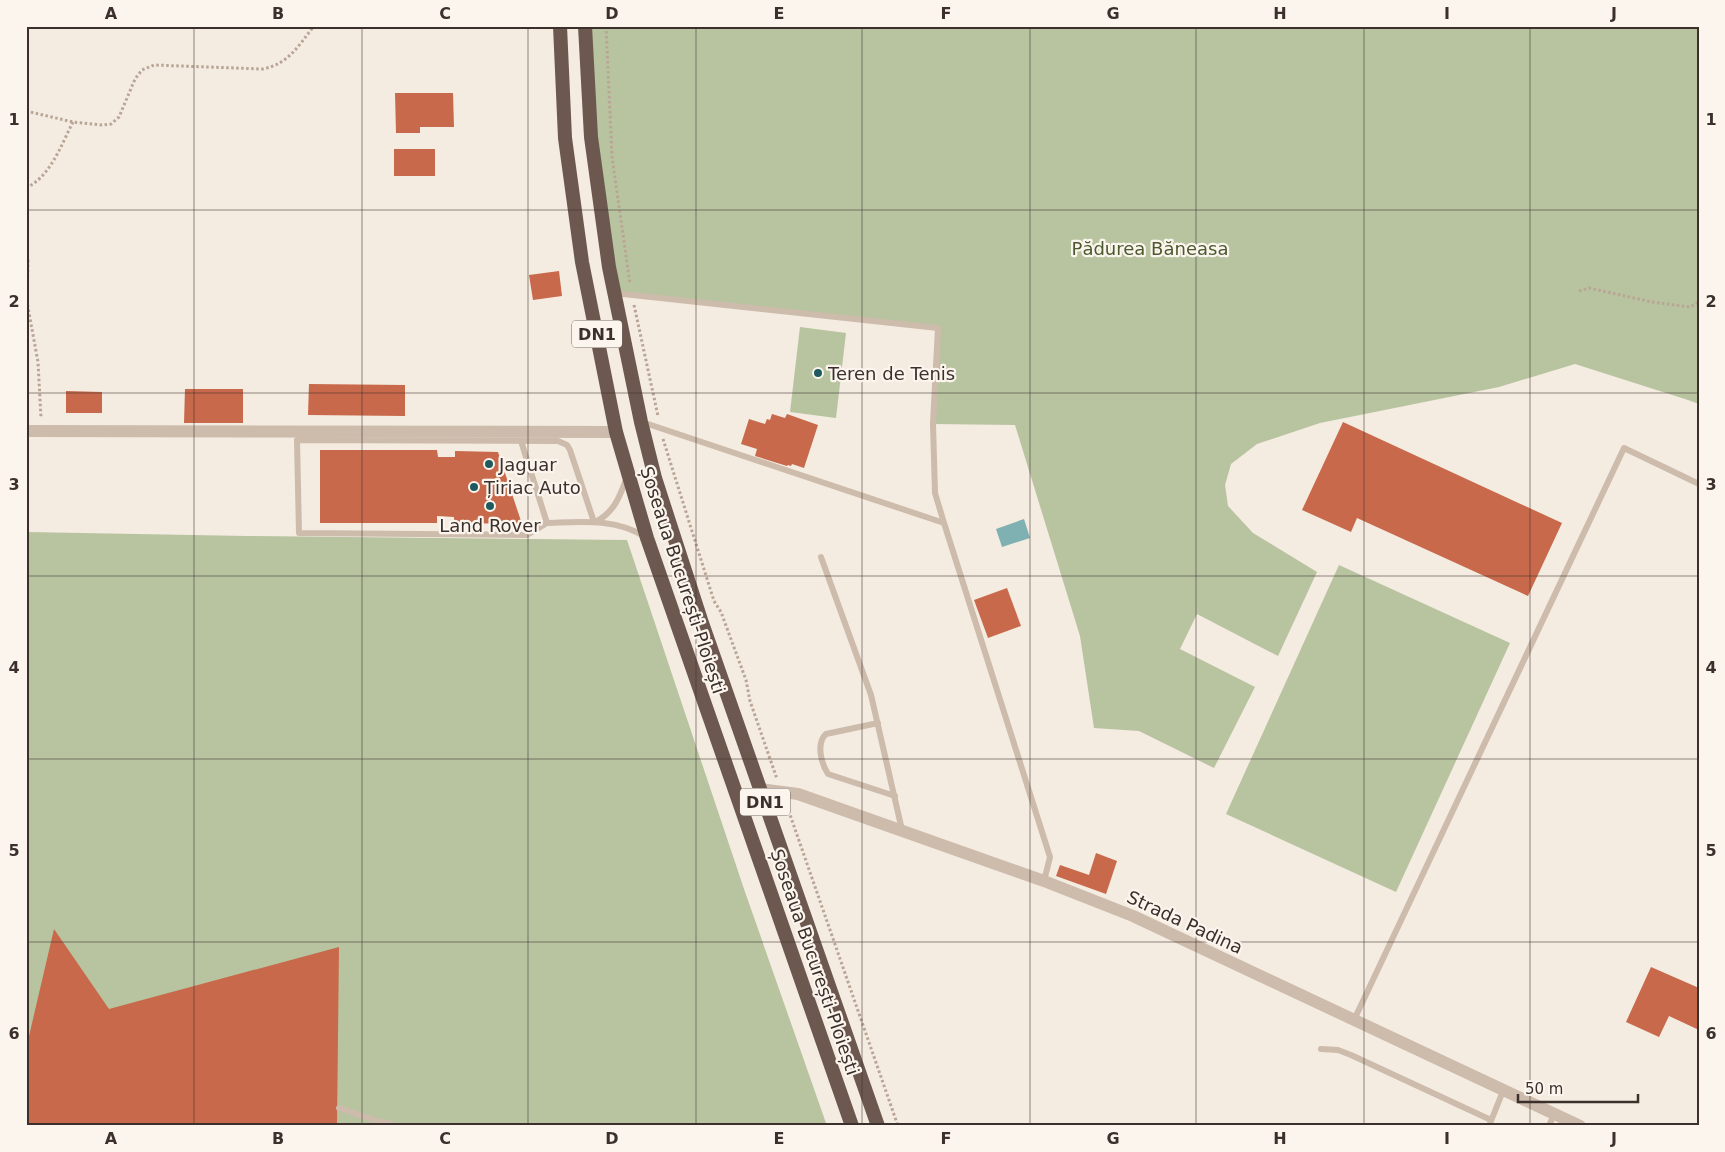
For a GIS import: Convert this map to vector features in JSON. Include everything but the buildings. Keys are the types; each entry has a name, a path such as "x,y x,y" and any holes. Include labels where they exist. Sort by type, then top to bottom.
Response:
{"highway":[{"name":"Șoseaua București-Ploiești","path":"560,26 565,138 581,252 616,432 647,538 852,1126"},
{"name":"Șoseaua București-Ploiești","path":"585,26 591,137 614,292 641,422 655,478 698,611 878,1126"}],"street":[{"path":"26,431 616,432"},
{"name":"Strada Padina","path":"760,789 798,794 1044,881 1133,916 1503,1091 1552,1120 1580,1126"}],"lane":[{"path":"614,292 938,328 932,424 935,493 1050,858 1044,881"},
{"path":"641,422 944,523"},
{"path":"594,522 570,450 567,445 558,441 297,440 299,533 527,535 547,523 594,522 629,528 647,538"},
{"path":"521,441 547,523"},
{"path":"1354,1020 1624,448 1699,484"},
{"path":"594,522 604,518 615,506 628,475"},
{"path":"821,557 871,695 903,831"},
{"path":"878,723 826,734 821,741 822,765 828,774 894,796"},
{"path":"1321,1049 1338,1050 1351,1055 1490,1123 1503,1091"},
{"path":"339,1108 398,1126"}],"path":[{"path":"26,111 73,122 102,126 110,124 119,117 142,70 154,65 273,67 283,62 314,26"},
{"path":"606,26 612,157 632,294 660,429 714,601 722,612 743,671 750,701 898,1126"},
{"path":"26,188 36,183 49,168 73,122"},
{"path":"26,250 28,261 27,302 38,362 42,431"},
{"path":"1579,291 1589,288 1652,302 1690,307 1699,302"}],"green space":[{"name":"Pădurea Băneasa","path":"585,26 1699,26 1699,404 1575,364 1499,387 1320,423 1257,444 1231,464 1225,485 1228,506 1253,533 1317,572 1278,656 1197,614 1180,649 1255,687 1214,768 1139,731 1094,728 1080,636 1015,425 933,424 937,328 614,293"},
{"name":"Teren de Tenis","path":"800,327 846,333 836,418 790,412"},
{"path":"26,532 627,540 744,889 827,1126 26,1126"},
{"path":"1339,565 1510,643 1396,892 1226,814"}],"water":[{"path":"1024,519 1030,538 1002,547 996,529"}],"place":[{"name":"Teren de Tenis","path":"818,373"},
{"name":"Jaguar","path":"489,464"},
{"name":"Țiriac Auto","path":"474,487"},
{"name":"Land Rover","path":"490,506"}]}
